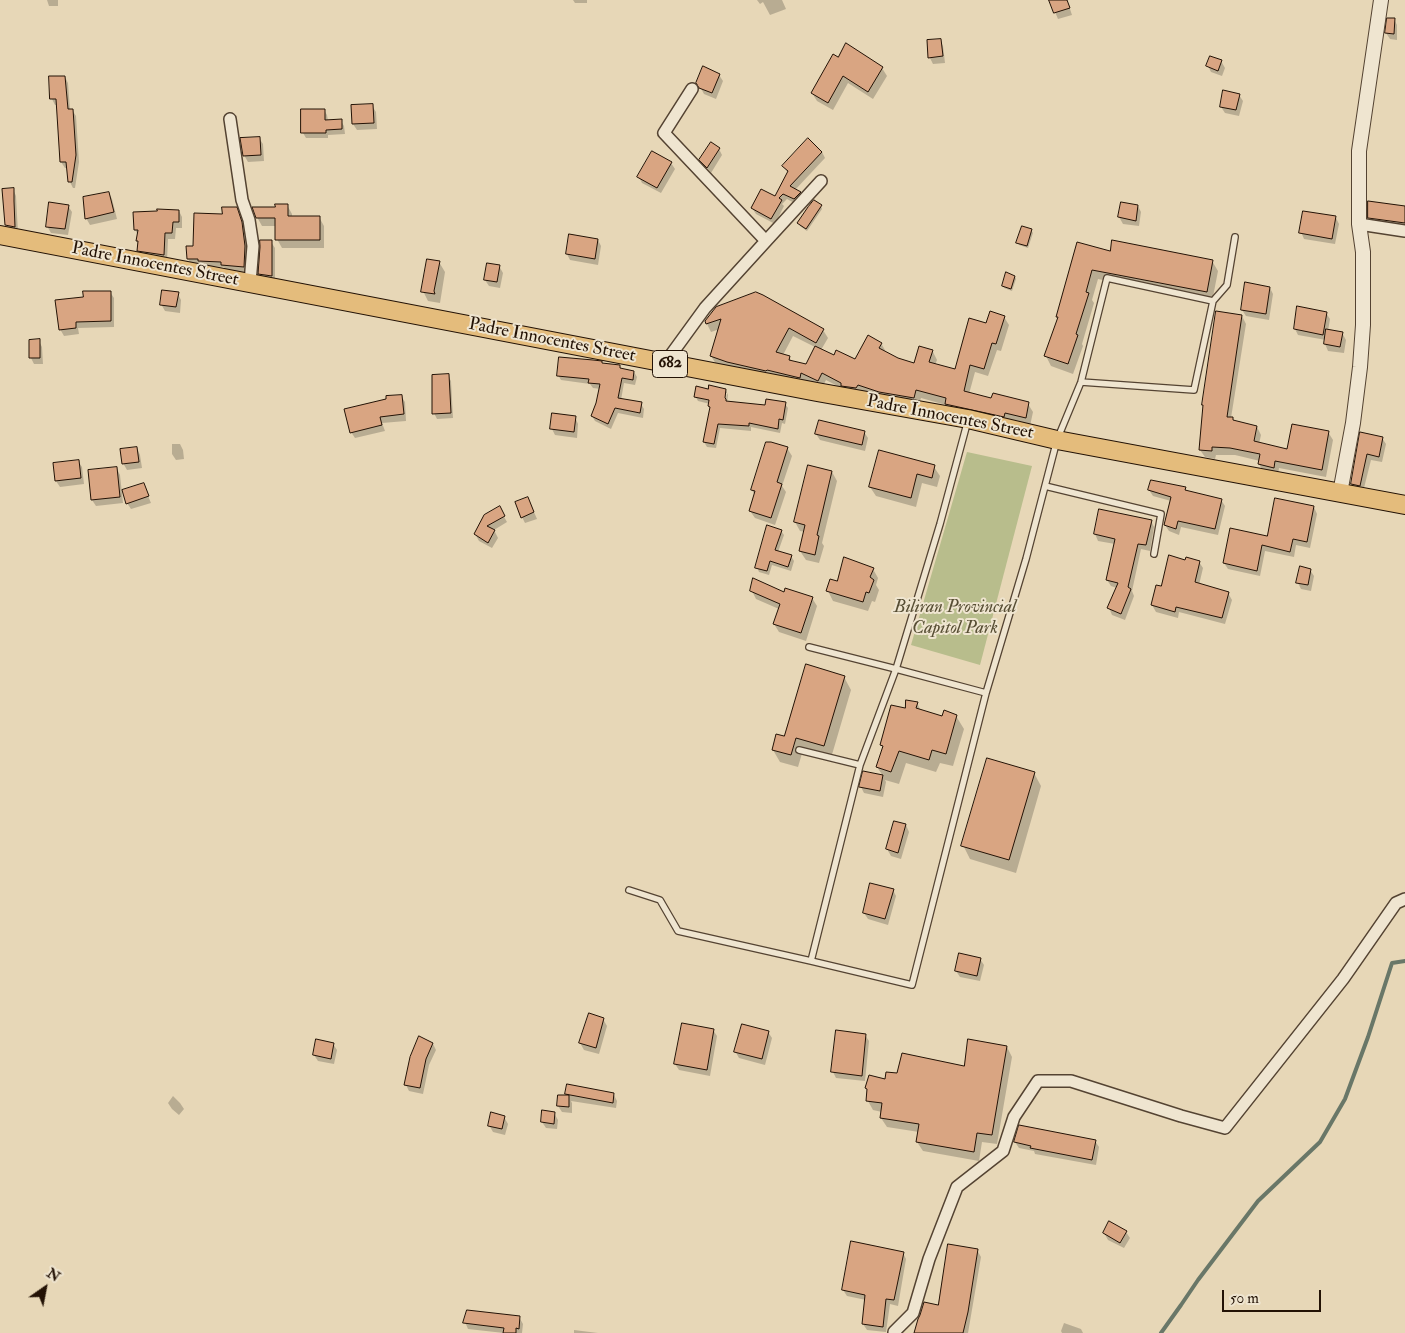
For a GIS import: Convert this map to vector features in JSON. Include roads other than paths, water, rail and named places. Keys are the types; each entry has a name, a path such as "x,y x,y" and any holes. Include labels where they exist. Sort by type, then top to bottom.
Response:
{"main road":[{"name":"Padre Innocentes Street","path":"0,235 664,363 968,419 1057,440 1340,493"},
{"name":"682","path":"1340,493 1405,505"}],"street":[{"path":"1340,493 1353,424 1360,367 1363,325 1363,252 1359,224 1359,151 1381,0"},
{"path":"692,89 664,133 766,240"},
{"path":"230,119 242,200 249,220 253,246 250,283"},
{"path":"664,363 705,308 821,181"},
{"path":"1359,224 1405,231"},
{"path":"894,1332 913,1313 929,1259 957,1187 1003,1151 1014,1117 1038,1081 1070,1081 1225,1128 1342,979 1396,903 1405,899"}],"lane":[{"path":"1081,382 1194,390 1213,301 1227,285 1235,237"},
{"path":"629,890 660,900 678,931 912,985 986,694 1026,559 1057,440 1081,382 1108,278 1213,301"},
{"path":"811,961 860,765 896,669 940,524 968,419"},
{"path":"1045,486 1161,514 1154,554"},
{"path":"809,647 986,694"},
{"path":"799,750 860,765"}],"waterway":[{"path":"1161,1333 1198,1280 1258,1201 1320,1142 1345,1099 1392,963 1405,961"}],"park label":[{"name":"Biliran Provincial Capitol Park","path":"955,618"}]}
